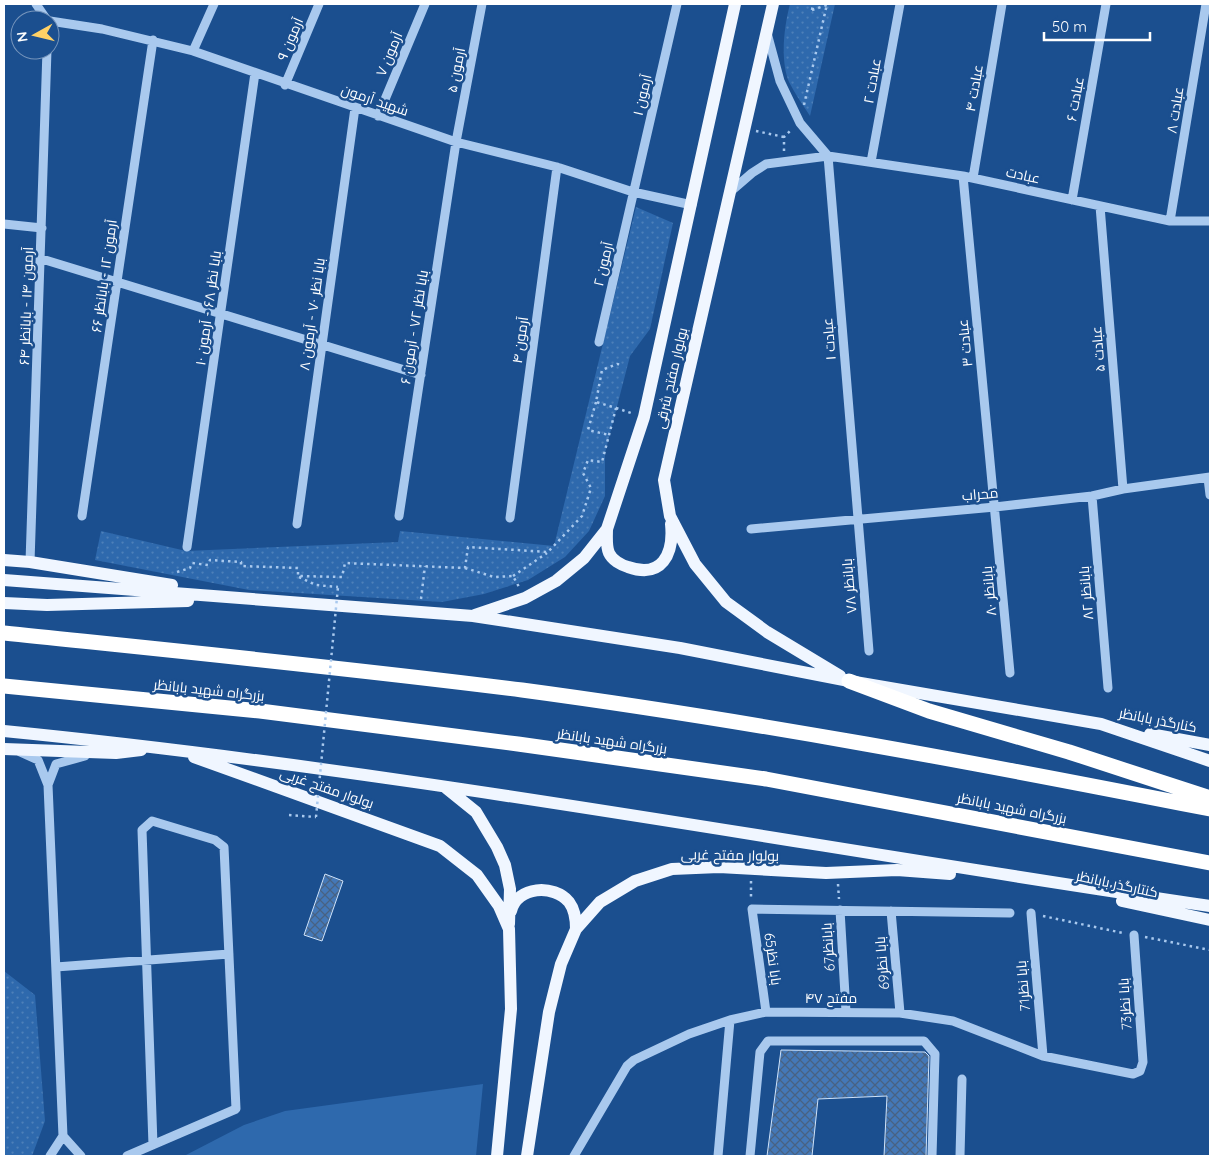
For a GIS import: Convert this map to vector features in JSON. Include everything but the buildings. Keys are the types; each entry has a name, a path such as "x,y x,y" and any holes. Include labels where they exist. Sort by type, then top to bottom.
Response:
{"highway":[{"path":"4,633 524,691 778,728 967,761 1210,809"},
{"path":"849,681 929,711 1069,752 1210,798"},
{"name":"بزرگراه شهید بابانظر","path":"4,686 269,712 518,744 766,779 1210,863"}],"main road":[{"name":"بولوار مفتح شرقی","path":"472,616 525,598 556,581 584,558 606,530 644,417 735,4"},
{"name":"بولوار مفتح شرقی","path":"772,4 664,480 670,516 695,564 726,602 767,632 849,681"},
{"path":"606,530 609,553 620,564 638,571 655,569 668,557 673,542 670,516"},
{"path":"4,560 30,562 258,599"},
{"path":"4,580 472,616 680,648 849,681 1101,724 1210,761"},
{"path":"4,603 47,605 258,599"},
{"name":"کنارگذر بابانظر","path":"1101,724 1210,745"},
{"path":"4,731 167,747 569,804 1016,878 1210,906"},
{"path":"9,750 116,753 167,747"},
{"name":"بولوار مفتح غربی","path":"167,747 440,846 478,875 500,906 509,930 511,1008 497,1156"},
{"path":"444,786 476,812 497,847 505,865 510,889 509,930"},
{"name":"بولوار مفتح غربی","path":"527,1156 549,1012 561,964 576,929 600,902 635,881 672,869 719,867 838,872 897,870 1016,878"},
{"name":"کنتارگذر بابانظر","path":"1016,878 1210,920"},
{"path":"509,930 514,902 533,890 546,889 559,894 570,903 575,915 576,929"}],"street":[{"path":"193,51 214,4"},
{"name":"آرمون ۹","path":"286,85 319,4"},
{"name":"آرمون ۷","path":"378,116 424,4"},
{"name":"آرمون ۵","path":"456,142 482,4"},
{"name":"آرمون ۱","path":"633,192 677,4"},
{"name":"عبادت ۲","path":"871,162 900,4"},
{"name":"عبادت ۴","path":"973,178 1002,4"},
{"name":"عبادت ۶","path":"1072,200 1106,4"},
{"name":"عبادت ۸","path":"1170,221 1206,4"},
{"name":"شهید آرمون","path":"60,23 153,40 193,51 286,85 456,142 557,166 633,192 692,206"},
{"path":"766,31 780,81 800,123 828,156"},
{"name":"آرمون ۱۲ - بابانظر ۶۶","path":"82,516 153,40"},
{"name":"آرمون ۱۴ - بابانظر ۶۴","path":"30,562 42,259 47,60"},
{"name":"بابا نظر ۶۸ - آرمون ۱۰","path":"187,547 255,73"},
{"name":"بابا نظر ۷۰ - آرمون ۸","path":"298,524 354,108"},
{"name":"بابا نظر ۷۲ - آرمون ۶","path":"399,516 456,142"},
{"name":"عبادت","path":"728,193 752,172 766,164 784,160 828,156 963,176 1170,221 1210,221"},
{"name":"عبادت ۱","path":"828,156 858,518"},
{"name":"آرمون ۴","path":"510,518 557,166"},
{"name":"عبادت ۳","path":"963,176 995,507"},
{"name":"آرمون ۲","path":"599,342 633,192"},
{"name":"عبادت ۵","path":"1100,206 1123,489"},
{"path":"4,224 42,228"},
{"path":"42,259 420,375"},
{"path":"1209,477 1210,496"},
{"name":"محراب","path":"751,529 995,507 1092,496 1123,489 1209,477"},
{"name":"بابانظر ۸۲","path":"1092,496 1108,688"},
{"name":"بابانظر ۸۰","path":"995,507 1010,673"},
{"name":"بابانظر ۷۸","path":"858,518 869,651"},
{"path":"9,750 38,760 48,785 63,1136 50,1156"},
{"path":"48,785 56,764 77,756 116,753"},
{"path":"127,1156 153,1145 236,1109 224,847 215,840 152,821 142,830 153,1145"},
{"path":"752,909 1010,913"},
{"name":"بابا نظر65","path":"752,909 766,1012"},
{"name":"بابانظر67","path":"840,910 846,1012"},
{"name":"بابا نظر69","path":"891,911 900,1013"},
{"name":"بابا نظر71","path":"1031,913 1042,1056"},
{"name":"بابا نظر73","path":"1134,935 1144,1062 1140,1071"},
{"path":"56,968 229,954"},
{"name":"مفتح ۴۷","path":"574,1156 627,1066 634,1060 689,1034 730,1020 766,1012 900,1013 953,1021 1042,1056 1133,1074 1140,1071"},
{"path":"718,1156 730,1020"},
{"path":"750,1156 760,1052 768,1041 924,1041 935,1054 932,1156"},
{"path":"960,1156 962,1079"},
{"path":"63,1136 81,1156"}],"path":[{"path":"813,4 812,10 827,4"},
{"path":"744,129 784,136 800,123 827,4"},
{"path":"784,136 784,160"},
{"path":"608,435 588,430 602,370 617,364 623,365"},
{"path":"298,576 342,577 345,563 464,568 494,577 513,576 548,552 582,516 591,488 583,473 588,460 602,462 616,408 596,402"},
{"path":"464,568 468,547 548,552"},
{"path":"170,572 190,568 192,563 208,564 210,560 240,562 241,566 298,568 298,576"},
{"path":"419,612 425,566"},
{"path":"289,815 316,817 338,587 316,585 298,576"},
{"path":"513,576 525,598"},
{"path":"750,869 752,909"},
{"path":"838,872 840,910"},
{"path":"1031,913 1210,950"}],"shaded area":[{"path":"790,4 835,4 810,116 791,86 786,73 784,43"},
{"path":"636,207 673,223 650,329 630,356 605,453 605,496 589,531 565,557 528,580 484,594 442,602 249,590 95,560 101,531 186,551 398,542 400,531 554,546"},
{"path":"4,971 35,995 45,1121 32,1156 4,1156"},
{"path":"483,1084 476,1156 184,1156 244,1125 285,1111"}]}
